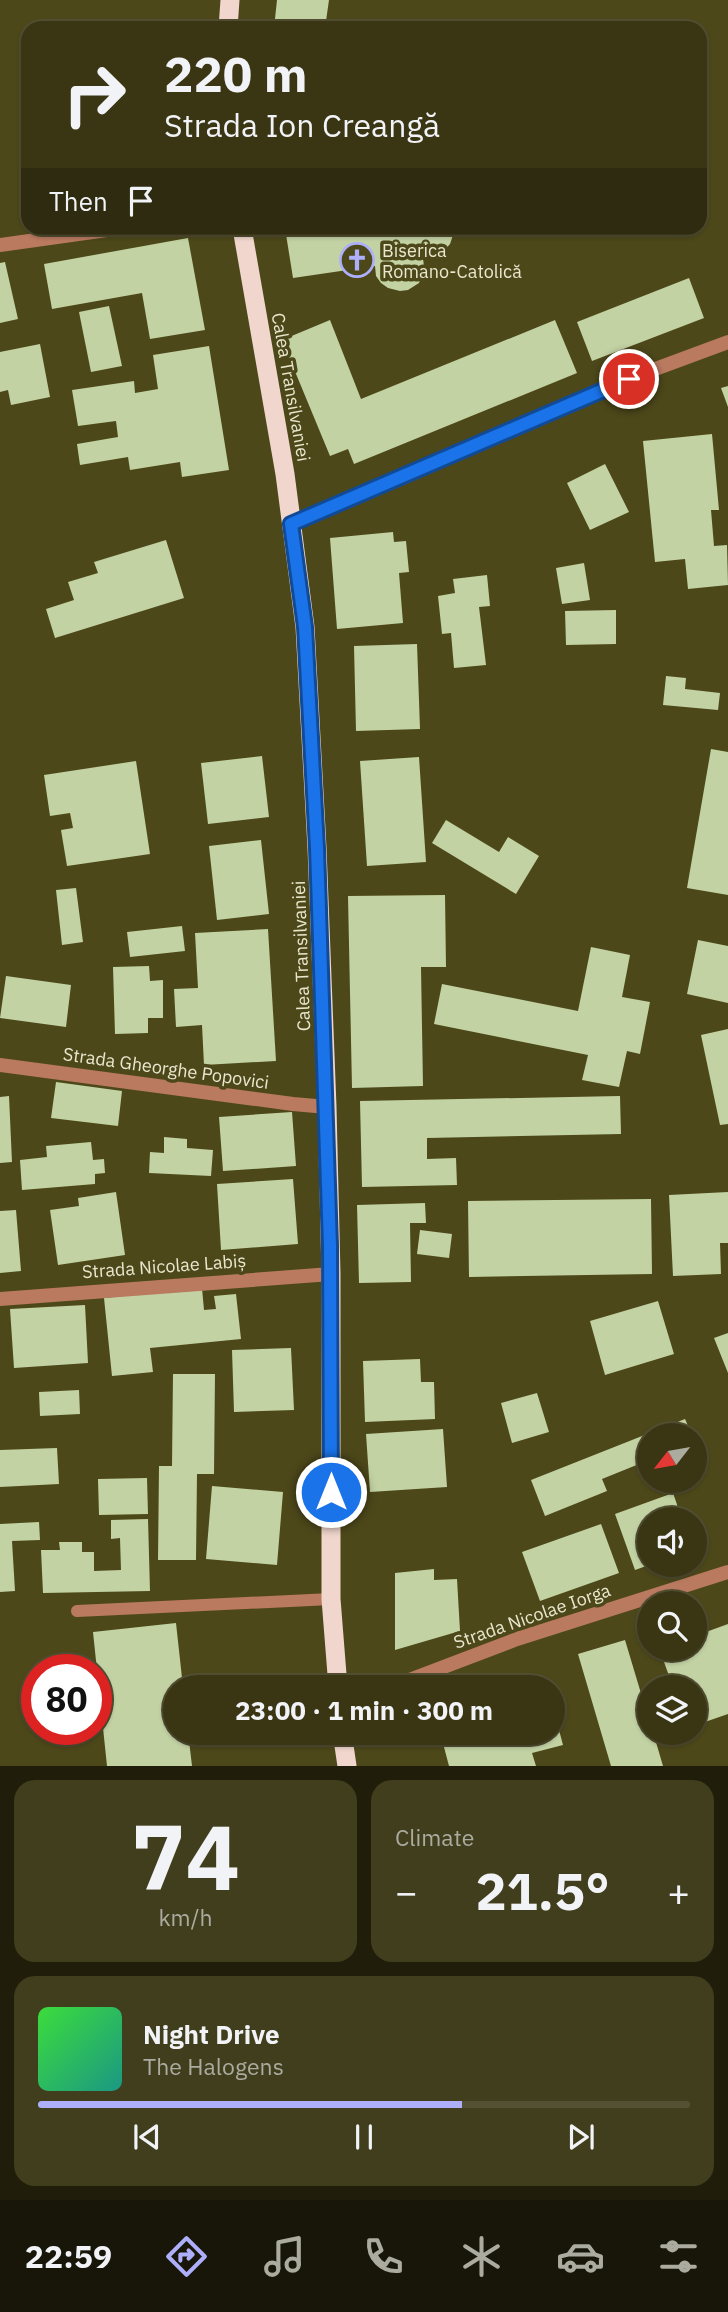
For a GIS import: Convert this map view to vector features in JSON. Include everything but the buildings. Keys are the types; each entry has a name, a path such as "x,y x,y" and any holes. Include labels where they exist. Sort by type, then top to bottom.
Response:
{"highway":[{"path":"229,21 230,0"},
{"name":"Calea Transilvaniei","path":"243,235 291,524 305,627 327,1107 331,1274 331,1599 337,1675"},
{"path":"344,1745 347,1766"}],"street":[{"path":"0,245 71,235"},
{"path":"291,524 604,388 728,342"},
{"name":"Strada Gheorghe Popovici","path":"0,1065 327,1107"},
{"name":"Strada Nicolae Labiș","path":"0,1299 331,1274"},
{"name":"Strada Nicolae Iorga","path":"422,1675 517,1639 728,1572"}],"lane":[{"path":"77,1611 331,1599"}],"place":[{"name":"Biserica Romano-Catolică","path":"357,260"}],"route":[{"path":"331,1492 330,1246 317,848 305,627 291,524 629,379"}]}
